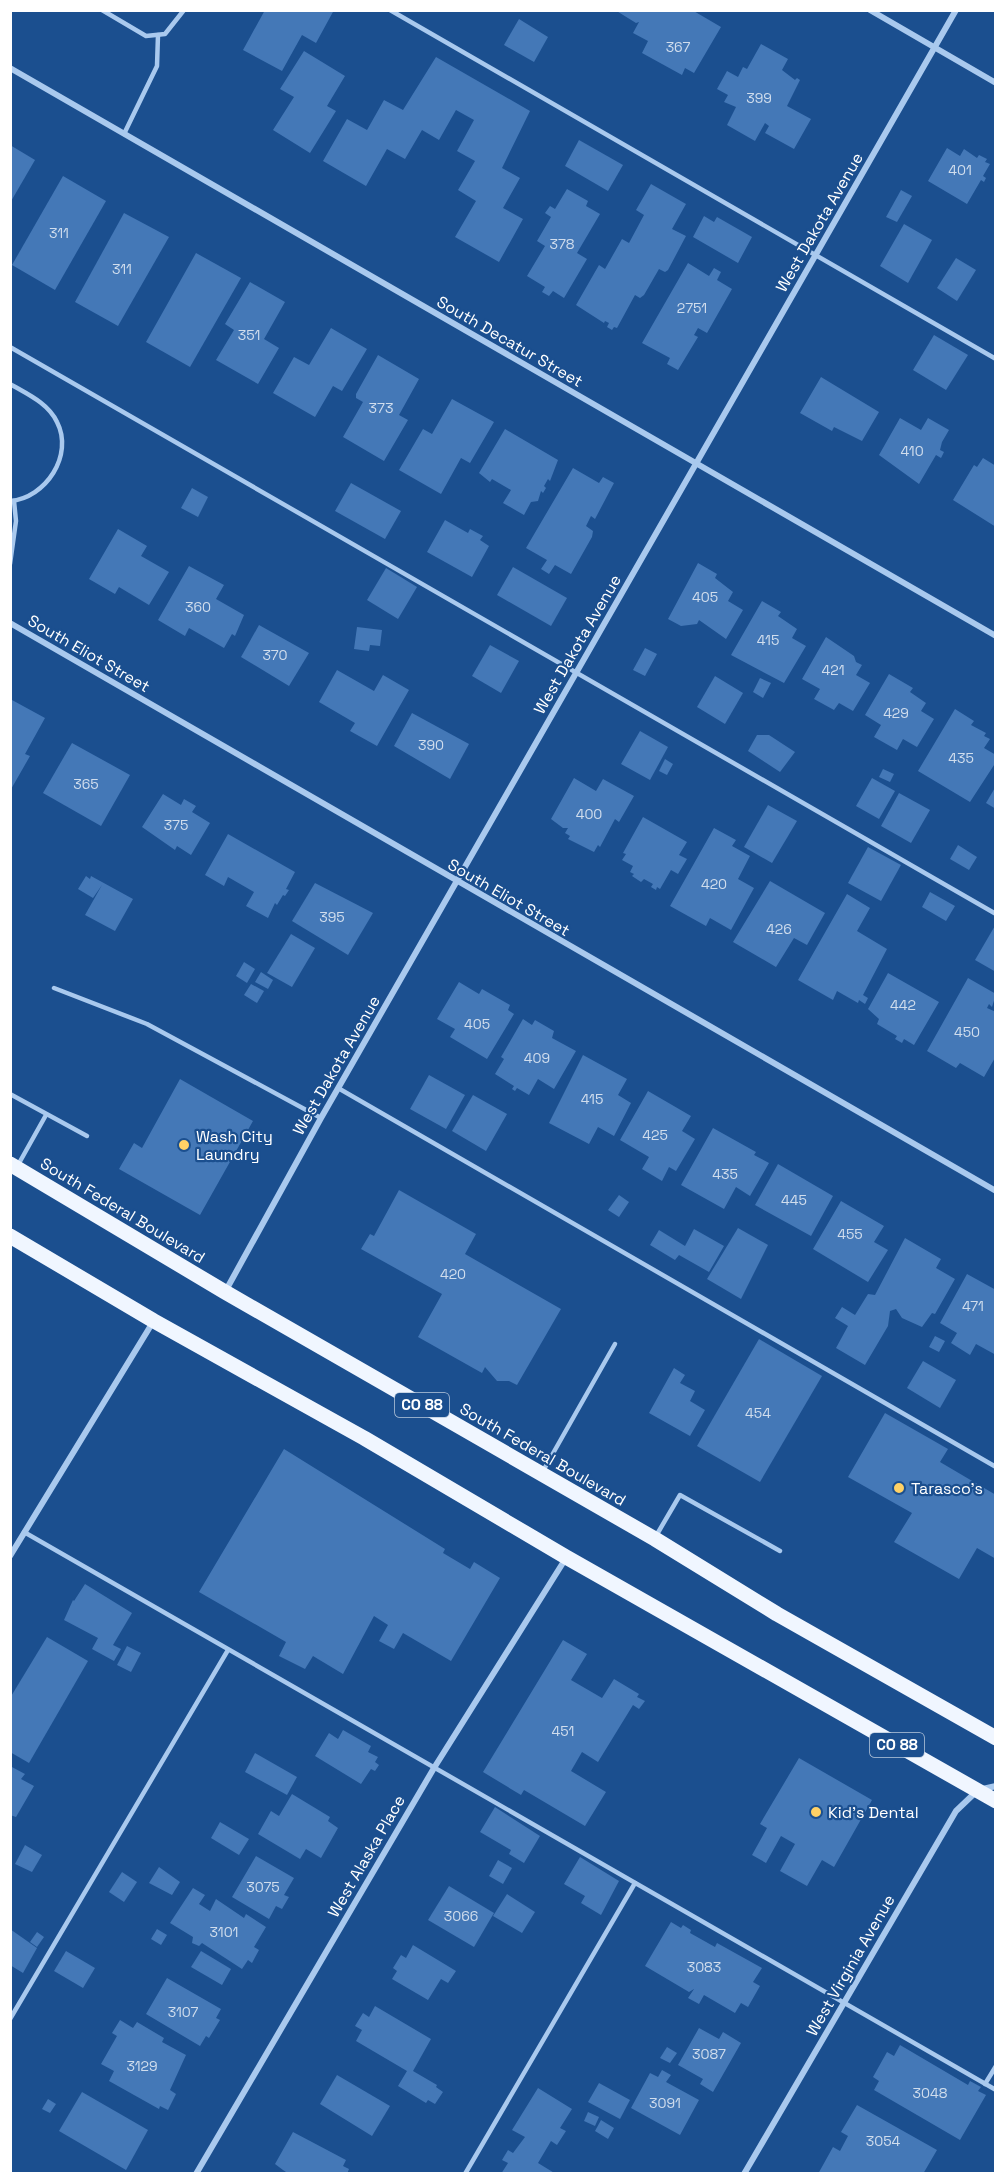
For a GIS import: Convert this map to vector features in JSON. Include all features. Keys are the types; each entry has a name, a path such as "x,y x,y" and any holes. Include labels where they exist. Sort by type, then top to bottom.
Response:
{"main road":[{"name":"South Federal Boulevard","path":"14,1165 225,1292 655,1539 777,1614 996,1738"},
{"name":"CO 88","path":"10,1236 154,1321 364,1438 566,1557 996,1801"}],"street":[{"path":"870,10 996,83"},
{"name":"West Dakota Avenue","path":"225,1292 338,1088 956,10"},
{"name":"South Decatur Street","path":"10,68 996,636"},
{"name":"South Eliot Street","path":"10,623 996,1191"},
{"path":"10,1556 154,1321"},
{"name":"West Alaska Place","path":"196,2174 434,1768 566,1557"},
{"path":"978,1790 996,1786"},
{"name":"West Virginia Avenue","path":"744,2174 956,1811 978,1790"}],"lane":[{"path":"102,10 146,36 165,34 184,10"},
{"path":"390,10 996,359"},
{"path":"124,134 157,66 158,35"},
{"path":"10,347 996,914"},
{"path":"10,384 44,405 58,422 63,446 55,471 39,491 12,501 16,521 10,564"},
{"path":"54,988 147,1024 321,1118"},
{"path":"338,1088 996,1467"},
{"path":"10,1094 87,1136"},
{"path":"14,1165 46,1115"},
{"path":"542,1474 615,1344"},
{"path":"655,1539 680,1495 780,1551"},
{"path":"24,1532 996,2090"},
{"path":"10,2019 228,1650"},
{"path":"465,2174 635,1883"},
{"path":"985,2084 996,2066"}],"building":[{"path":"265,10 334,10 316,43 302,35 282,71 243,50"},
{"path":"615,10 692,10 721,27 694,73 685,68 682,75 642,53 648,41 633,33 639,22 636,23"},
{"path":"519,19 548,37 534,62 504,45"},
{"path":"761,44 788,59 782,70 795,80 797,78 800,80 787,106 811,119 794,149 765,133 769,126 765,123 755,141 727,125 736,107 724,102 728,95 717,89 727,71 738,77 743,67 747,69"},
{"path":"304,51 345,76 327,106 336,111 310,153 273,130 294,97 280,89"},
{"path":"436,57 530,111 502,168 520,178 503,208 523,219 499,262 455,237 476,201 458,190 475,161 457,151 474,120 456,110 439,140 422,130 405,159 387,149 366,186 323,161 347,119 367,130 384,100 403,110"},
{"path":"579,140 623,165 608,191 565,166"},
{"path":"10,145 35,160 10,203"},
{"path":"947,148 960,156 964,149 977,158 979,155 987,159 985,162 990,164 983,176 986,178 984,182 981,180 967,204 928,181"},
{"path":"63,176 106,201 55,290 12,265"},
{"path":"651,184 686,204 672,229 686,236 668,270 665,272 659,269 644,295 640,298 635,295 617,328 614,327 612,330 607,327 609,323 605,321 604,323 576,305 599,265 605,269 622,239 629,243 644,215 636,210"},
{"path":"567,189 588,201 586,206 600,214 577,253 587,259 564,298 553,291 549,296 542,292 545,287 527,276 545,246 537,241 551,217 545,213 550,206 555,209"},
{"path":"901,190 912,196 897,222 886,217"},
{"path":"124,213 169,237 118,326 75,302"},
{"path":"704,216 714,222 717,217 752,237 738,263 693,237"},
{"path":"904,224 932,240 908,283 880,266"},
{"path":"196,253 241,278 190,367 146,342"},
{"path":"956,258 976,270 957,301 937,288"},
{"path":"688,263 709,276 714,268 721,272 717,280 732,289 707,333 698,328 694,335 698,337 678,370 667,364 670,358 642,343"},
{"path":"250,282 285,302 264,339 279,348 258,384 216,360 234,330 225,324"},
{"path":"331,328 367,349 342,391 333,386 315,417 273,393 294,357 309,365"},
{"path":"934,335 968,355 946,390 913,370"},
{"path":"378,355 419,379 399,415 408,420 384,461 343,437 363,402 356,398 356,394"},
{"path":"821,377 879,412 862,441 834,427 832,431 800,413"},
{"path":"452,399 494,422 470,463 461,458 441,494 399,470 423,429 432,434"},
{"path":"900,418 921,430 928,418 949,430 942,442 940,450 944,452 941,458 936,455 919,484 879,455"},
{"path":"505,429 558,460 550,481 548,479 544,486 546,488 543,493 541,491 538,501 531,502 524,515 503,503 511,490 492,479 490,482 479,473"},
{"path":"983,458 996,466 996,527 953,500 974,465 977,467"},
{"path":"573,468 599,483 603,477 614,483 595,519 591,516 586,526 593,531 592,537 571,574 555,565 549,574 541,569 547,560 526,548"},
{"path":"351,483 401,511 385,539 335,511"},
{"path":"192,488 208,497 198,517 181,508"},
{"path":"445,520 468,533 470,529 483,536 480,540 489,546 472,577 427,552"},
{"path":"118,529 147,546 141,556 169,572 149,605 119,587 115,594 89,579"},
{"path":"698,563 717,574 715,578 733,592 728,601 743,610 726,639 699,620 697,624 681,626 668,619"},
{"path":"189,566 224,585 216,599 244,615 235,636 232,634 224,648 189,628 185,636 158,620"},
{"path":"513,567 567,598 551,626 497,595"},
{"path":"386,568 417,587 398,619 367,600"},
{"path":"762,601 781,612 778,616 797,629 792,638 806,646 784,683 731,655"},
{"path":"259,625 309,653 289,686 241,657"},
{"path":"357,627 382,630 380,646 370,645 369,651 354,649"},
{"path":"826,637 854,656 856,662 862,665 856,675 870,683 853,711 839,703 834,710 814,699 820,689 802,679"},
{"path":"490,645 519,661 501,693 472,676"},
{"path":"645,648 657,654 645,676 633,670"},
{"path":"337,670 374,691 383,675 409,690 377,746 350,731 355,723 319,702"},
{"path":"889,674 913,688 910,692 926,703 921,711 934,719 917,747 903,739 897,750 874,737 881,725 865,715"},
{"path":"715,676 743,693 725,724 697,707"},
{"path":"760,678 771,683 763,698 753,692"},
{"path":"12,700 45,718 25,754 30,756 10,791"},
{"path":"955,709 974,721 971,725 986,733 984,736 990,739 984,748 996,755 996,762 970,802 918,771"},
{"path":"412,713 469,744 450,779 394,746"},
{"path":"640,731 668,747 650,780 621,764"},
{"path":"757,735 769,735 795,752 780,772 748,751"},
{"path":"72,743 130,775 101,826 43,793"},
{"path":"665,759 673,764 667,775 659,771"},
{"path":"883,769 894,774 890,782 879,777"},
{"path":"574,778 596,791 603,779 634,796 619,822 615,819 600,847 598,845 594,852 568,839 570,836 565,833 568,828 563,828 551,819"},
{"path":"872,778 895,791 879,819 856,806"},
{"path":"996,786 996,809 986,803"},
{"path":"899,793 930,810 911,843 881,826"},
{"path":"163,794 181,805 184,799 196,806 192,812 210,823 191,855 177,846 175,850 142,827"},
{"path":"768,805 797,821 772,863 744,847"},
{"path":"643,817 687,842 679,855 687,859 678,874 671,870 660,889 657,887 656,890 651,887 653,884 644,879 641,882 632,876 634,874 630,872 633,866 622,860 626,854 623,853"},
{"path":"714,828 736,840 732,846 750,856 738,879 754,888 731,930 710,918 706,926 670,906"},
{"path":"228,834 295,872 286,889 289,890 277,905 275,903 268,918 246,906 254,892 228,877 224,886 205,875"},
{"path":"958,845 977,857 969,870 950,859"},
{"path":"868,847 901,865 881,901 848,883"},
{"path":"86,876 90,879 91,876 133,899 115,931 85,915 102,885 93,898 78,889"},
{"path":"770,881 825,913 807,945 794,938 776,967 733,942"},
{"path":"315,883 373,913 348,955 292,921"},
{"path":"930,892 955,906 946,921 922,907"},
{"path":"847,894 870,908 857,931 887,949 863,995 868,998 865,1004 859,1000 858,1003 837,991 833,1000 798,980"},
{"path":"996,924 996,972 975,960"},
{"path":"291,934 315,948 292,987 267,973"},
{"path":"244,962 255,969 247,983 236,976"},
{"path":"261,972 273,980 268,989 255,982"},
{"path":"888,973 939,1002 914,1045 904,1039 902,1043 895,1039 897,1036 877,1024 879,1019 868,1009"},
{"path":"968,978 996,994 992,1007 989,1004 987,1008 996,1012 996,1056 984,1077 960,1063 956,1068 927,1051"},
{"path":"459,982 479,994 482,989 510,1005 508,1010 514,1014 487,1059 450,1037 455,1029 437,1019"},
{"path":"251,984 264,991 257,1003 244,995"},
{"path":"523,1019 532,1025 535,1020 554,1031 552,1038 576,1051 554,1089 538,1079 529,1095 517,1088 515,1091 512,1089 514,1086 495,1074 504,1059 501,1057"},
{"path":"583,1055 627,1079 618,1095 631,1103 614,1136 598,1127 589,1144 549,1123"},
{"path":"429,1075 465,1095 446,1129 410,1109"},
{"path":"180,1079 253,1121 200,1215 119,1169 134,1143 142,1148"},
{"path":"648,1091 691,1116 682,1131 695,1139 676,1171 669,1167 662,1181 642,1169 649,1157 620,1140"},
{"path":"473,1095 507,1114 486,1151 452,1131"},
{"path":"713,1128 756,1152 754,1155 769,1163 750,1196 736,1187 724,1209 681,1185"},
{"path":"778,1164 833,1196 811,1236 755,1205"},
{"path":"399,1190 476,1234 465,1254 561,1309 517,1385 509,1381 497,1381 485,1367 482,1373 418,1337 442,1294 361,1249 370,1234 374,1236"},
{"path":"619,1195 629,1202 619,1217 608,1210"},
{"path":"841,1201 884,1226 874,1242 888,1250 868,1282 813,1249"},
{"path":"738,1228 768,1245 741,1299 707,1279"},
{"path":"694,1229 724,1246 709,1272 679,1255 675,1260 650,1245 659,1230 685,1246"},
{"path":"905,1238 941,1259 936,1268 955,1279 935,1314 932,1313 922,1327 902,1318 896,1309 890,1311 888,1326 865,1365 836,1348 848,1326 835,1318 842,1307 855,1315 868,1294 875,1295"},
{"path":"967,1274 996,1290 996,1355 976,1344 970,1355 951,1343 957,1333 940,1323"},
{"path":"935,1336 945,1341 939,1352 929,1347"},
{"path":"759,1339 822,1376 760,1482 697,1446"},
{"path":"923,1361 956,1380 940,1408 907,1388"},
{"path":"674,1368 685,1375 680,1383 695,1391 690,1401 705,1410 690,1436 649,1413"},
{"path":"885,1413 948,1449 940,1462 996,1495 996,1559 977,1548 959,1579 894,1542 912,1513 848,1477"},
{"path":"284,1449 445,1549 443,1553 470,1569 474,1562 500,1578 451,1661 403,1633 394,1649 379,1641 388,1625 374,1616 343,1674 313,1656 305,1669 279,1656 286,1642 199,1592"},
{"path":"85,1584 132,1613 113,1645 121,1649 114,1661 92,1649 98,1638 64,1620 73,1600"},
{"path":"47,1637 88,1661 29,1763 10,1752 10,1698"},
{"path":"563,1640 587,1654 571,1680 602,1698 614,1679 639,1694 637,1697 645,1701 639,1709 633,1705 598,1762 582,1752 571,1771 606,1792 585,1826 524,1790 521,1795 483,1772"},
{"path":"127,1646 141,1653 131,1672 117,1665"},
{"path":"343,1730 371,1746 368,1752 378,1757 375,1762 379,1765 375,1771 371,1769 361,1784 315,1756 329,1733 338,1739"},
{"path":"255,1753 297,1777 287,1795 245,1772"},
{"name":"Kid's Dental","path":"799,1758 872,1800 834,1867 822,1860 807,1886 780,1871 795,1844 781,1836 766,1863 752,1855 767,1828 760,1824"},
{"path":"10,1766 25,1774 21,1779 34,1786 16,1817 10,1815"},
{"path":"292,1794 330,1817 328,1821 338,1828 321,1858 306,1849 300,1859 258,1834 271,1811 279,1816"},
{"path":"495,1807 540,1836 524,1863 509,1854 511,1850 480,1832"},
{"path":"220,1822 249,1839 239,1855 211,1838"},
{"path":"25,1845 42,1855 32,1872 15,1864"},
{"path":"256,1856 294,1878 284,1895 289,1897 282,1909 276,1906 269,1919 232,1897"},
{"path":"580,1857 619,1881 601,1915 581,1903 585,1896 564,1884"},
{"path":"498,1860 512,1868 503,1884 489,1876"},
{"path":"159,1867 180,1882 172,1895 149,1883"},
{"path":"122,1872 137,1882 124,1902 109,1892"},
{"path":"449,1886 494,1913 474,1947 428,1920"},
{"path":"193,1888 205,1895 199,1904 210,1911 216,1899 244,1918 246,1914 266,1927 254,1947 259,1950 252,1963 248,1960 242,1969 202,1943 199,1946 192,1943 193,1937 170,1923"},
{"path":"507,1894 535,1912 522,1933 493,1916"},
{"path":"671,1922 681,1928 683,1925 691,1930 690,1933 715,1947 717,1943 762,1968 753,1982 760,1986 748,2007 741,2003 735,2013 704,1995 699,2004 688,1998 694,1989 689,1992 645,1966"},
{"path":"10,1929 37,1948 23,1973 10,1965"},
{"path":"157,1929 167,1935 161,1945 151,1939"},
{"path":"37,1932 44,1937 37,1947 30,1942"},
{"path":"413,1945 456,1971 448,1983 441,1979 428,2000 392,1979 397,1971 393,1968 401,1955 406,1958"},
{"path":"66,1951 95,1968 83,1988 54,1971"},
{"path":"201,1951 231,1969 222,1985 191,1967"},
{"path":"167,1978 221,2009 216,2018 220,2020 209,2038 206,2036 200,2046 146,2014"},
{"path":"375,2006 431,2039 413,2071 437,2085 436,2087 443,2092 435,2104 428,2100 426,2103 398,2086 407,2071 356,2041 362,2030 355,2026 363,2013 369,2017"},
{"path":"120,2020 133,2028 137,2022 164,2038 162,2042 186,2055 170,2090 176,2094 168,2110 160,2106 159,2109 109,2081 114,2071 101,2064 117,2036 112,2033"},
{"path":"699,2028 719,2039 723,2032 741,2043 713,2092 700,2084 703,2079 678,2065"},
{"path":"900,2045 968,2085 970,2081 981,2087 978,2091 986,2095 960,2140 874,2090 879,2081 873,2077 887,2052 894,2056"},
{"path":"667,2047 677,2053 670,2063 660,2058"},
{"path":"662,2070 671,2075 666,2082 699,2100 680,2135 631,2108 650,2073 658,2077"},
{"path":"337,2075 390,2106 372,2136 320,2104"},
{"path":"599,2083 630,2100 620,2119 588,2102"},
{"path":"538,2088 572,2109 560,2128 566,2131 557,2145 551,2141 538,2163 556,2174 501,2174 508,2163 502,2160 508,2150 513,2153 525,2137 512,2130"},
{"path":"82,2092 148,2130 126,2170 59,2131"},
{"path":"48,2099 56,2104 50,2113 42,2109"},
{"path":"857,2105 937,2150 923,2174 818,2174 833,2147 840,2151 848,2136 841,2132"},
{"path":"588,2112 599,2117 595,2126 584,2121"},
{"path":"601,2120 614,2128 608,2139 595,2131"},
{"path":"293,2132 346,2160 343,2166 349,2169 347,2174 289,2174 275,2164"}],"place":[{"name":"Wash City Laundry","path":"184,1145"},
{"name":"Tarasco's","path":"899,1488"},
{"name":"Kid's Dental","path":"816,1812"}]}
